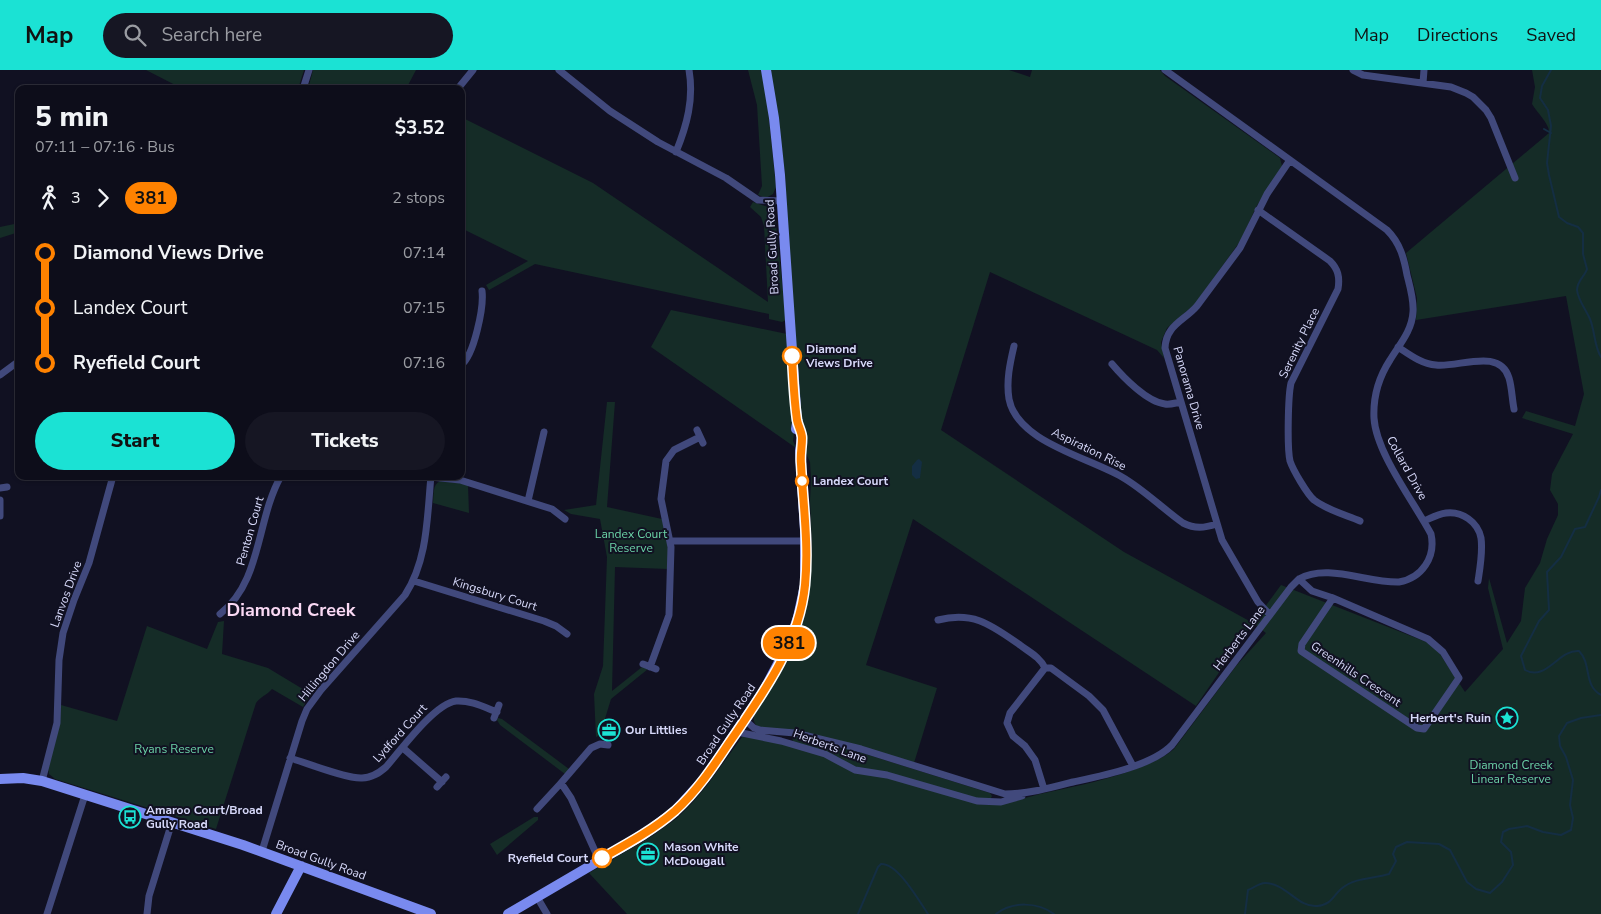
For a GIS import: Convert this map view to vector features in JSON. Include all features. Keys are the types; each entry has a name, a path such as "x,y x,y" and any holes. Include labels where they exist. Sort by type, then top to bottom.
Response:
{"street":[{"path":"304,85 309,70"},
{"path":"461,85 474,70"},
{"path":"559,70 617,116 676,152 726,178 758,200 782,201"},
{"path":"676,152 686,128 689,110 691,92 689,70"},
{"name":"Broad Gully Road","path":"508,914 653,828 674,812 705,778 745,720 782,659 795,629 802,602 806,541 800,451 802,437 797,423 782,201 776,135 766,70"},
{"name":"Collard Drive","path":"1166,70 1387,230 1399,245 1404,259 1413,304 1412,321 1384,371 1376,394 1374,412 1376,432 1385,454 1431,534 1430,559 1421,572 1405,581 1391,582 1320,572 1306,575 1299,579"},
{"path":"1353,70 1363,76 1459,89 1486,110 1515,178"},
{"path":"1423,83 1424,70"},
{"name":"Panorama Drive","path":"1270,615 1258,602 1226,549 1180,402 1166,353 1165,341 1170,328 1191,314 1244,241 1267,194 1290,160"},
{"name":"Serenity Place","path":"1258,210 1330,261 1335,266 1338,274 1338,288 1291,383 1290,456 1294,470 1312,499 1360,521"},
{"path":"465,362 468,360 482,310 482,291"},
{"name":"Aspiration Rise","path":"1014,346 1009,369 1009,399 1016,418 1023,425 1056,447 1122,477 1183,523 1196,528 1217,524"},
{"path":"1398,348 1422,362 1437,366 1489,360 1496,362 1507,372 1514,408"},
{"path":"0,375 15,364"},
{"path":"1112,364 1134,387 1159,402 1172,404 1180,402"},
{"path":"528,502 544,432"},
{"path":"650,667 669,615 670,541 662,504 666,461 674,450 700,437"},
{"name":"Lanvos Drive","path":"42,781 57,723 59,660 63,633 89,563 112,480"},
{"name":"Penton Court","path":"220,614 233,602 248,575 255,559 266,510 279,480"},
{"name":"Hillingdon Drive","path":"262,851 302,721 314,698 405,595 414,580 424,552 431,480"},
{"path":"460,480 556,511 564,519"},
{"path":"0,500 0,516"},
{"path":"1424,521 1448,513 1464,516 1472,521 1481,536 1482,548 1478,582"},
{"path":"670,541 806,541"},
{"path":"1299,579 1312,591 1333,598"},
{"name":"Herberts Lane","path":"745,720 760,730 795,733 881,755 1005,794 1030,792 1121,772 1161,754 1172,745 1299,579"},
{"name":"Kingsbury Court","path":"414,580 544,621 556,626 567,634"},
{"name":"Greenhills Crescent","path":"1333,598 1432,642 1443,652 1459,678 1424,730 1417,728 1301,651 1302,644 1333,598"},
{"path":"938,620 963,617 987,623 1038,658 1045,668"},
{"path":"1045,668 1051,668 1096,703 1108,718 1133,766"},
{"path":"1044,789 1035,760 1025,746 1013,736 1007,723 1010,713 1045,668"},
{"name":"Lydford Court","path":"290,758 354,778 374,776 382,771 433,713 449,703 467,702 497,712"},
{"name":"Herberts Lane","path":"737,732 825,754 855,770 887,775 977,801 989,803 1010,800 1030,792"},
{"path":"791,744 790,737 795,733"},
{"path":"537,810 591,748 600,744 608,746"},
{"path":"403,748 442,782"},
{"name":"Broad Gully Road","path":"0,779 23,778 42,781 262,851 431,914"},
{"path":"561,784 571,798 599,860"},
{"path":"989,803 993,799 992,790"},
{"path":"47,914 85,795"},
{"path":"147,914 148,900 172,822"},
{"path":"276,914 301,866"},
{"path":"536,897 547,914"}],"green space":[{"path":"146,70 304,70 299,85 175,85"},
{"path":"313,70 416,70 408,85 309,85"},
{"path":"748,70 762,70 767,99 776,187 773,194 766,198 758,195 762,186 757,105"},
{"path":"770,70 1009,70 1030,77 1032,70 1160,70 1165,76 1280,158 1282,166 1256,207 1241,240 1195,304 1167,328 1161,342 1164,358 1157,350 990,272 941,430 1124,552 1253,623 1196,706 913,519 866,665 937,688 914,763 757,726 754,720 755,713 806,599 812,548 810,462 804,449 801,428 785,173"},
{"name":"Diamond Creek Linear Reserve","path":"1532,70 1601,70 1601,914 627,914 589,873 652,836 677,818 708,784 742,737 793,741 792,738 795,736 843,747 990,793 992,796 990,800 980,804 988,805 1011,802 1122,774 1158,759 1174,749 1236,666 1266,633 1253,623 1281,585 1434,645 1465,692 1503,649 1488,588 1489,578 1507,643 1521,621 1525,588 1540,563 1547,539 1558,515 1558,504 1550,490 1552,474 1573,434 1522,418 1526,411 1575,426 1584,394 1566,296 1416,320 1417,298 1406,253 1549,133 1545,122 1532,104 1535,87"},
{"path":"465,119 593,183 768,302 764,226 761,217 750,207 753,202 771,208 775,214 786,320 782,322 769,319 769,314 535,264 489,290 486,285 528,261 465,230"},
{"path":"15,224 15,233 0,238 0,227"},
{"path":"671,310 787,334 793,441 796,448 651,347"},
{"name":"Landex Court Reserve","path":"607,402 615,402 607,507 662,519 668,548 668,569 615,567 612,691 642,667 648,669 611,699 600,735 596,737 594,694 603,666 607,557 600,519 571,514 564,510 596,505"},
{"path":"440,481 468,485 469,513 433,503 435,488"},
{"name":"Ryans Reserve","path":"224,621 222,654 268,668 311,694 303,707 272,689 256,703 216,829 55,779 49,774 48,768 61,705 117,721 147,626 207,649 218,622"},
{"path":"498,718 502,719 569,769 565,774 500,725 497,720"},
{"path":"534,817 538,817 538,820 497,855 490,844"}],"water":[{"path":"919,459 922,462 920,478 916,479 912,475 912,466"}],"waterway":[{"path":"1551,70 1542,86 1540,98 1548,110 1551,126 1547,163 1549,175 1559,217 1567,223 1578,227 1583,233 1583,254 1587,269 1578,284 1577,290 1580,301 1590,319 1601,357"},
{"path":"1544,129 1551,133"},
{"path":"1601,490 1585,527 1575,529 1561,557 1547,572 1549,610 1539,621 1521,656 1525,670 1533,673 1546,669 1565,655 1579,651 1583,656 1592,686 1601,695"},
{"name":"Diamond Creek","path":"1245,914 1248,890 1263,883 1279,887 1310,906 1326,904 1341,889 1352,882 1389,874 1396,861 1393,854 1396,847 1407,842 1439,844 1450,850 1467,882 1476,889 1490,893 1502,882 1513,865 1511,852 1501,842 1503,832 1527,826 1543,832 1561,835 1571,830 1573,818 1570,805 1573,780 1566,757 1560,746 1559,736 1567,723 1581,718 1601,715"},
{"name":"Diamond Creek","path":"858,914 881,864 888,865 901,876 928,914"},
{"name":"Diamond Creek","path":"996,914 1017,905 1033,905 1054,914"}],"bus line":[{"name":"381","path":"602,858 653,828 674,812 694,792 763,692 782,659 795,629 804,585 806,530 800,451 802,437 797,423 792,356"}],"place":[{"name":"Diamond Views Drive","path":"792,356"},
{"name":"Landex Court","path":"802,481"},
{"name":"Herbert's Ruin","path":"1507,718"},
{"name":"Our Littlies","path":"609,730"},
{"name":"Amaroo Court/Broad Gully Road","path":"130,817"},
{"name":"Mason White McDougall","path":"648,854"},
{"name":"Ryefield Court","path":"602,858"}],"district":[{"name":"Diamond Creek","path":"291,610"}]}
